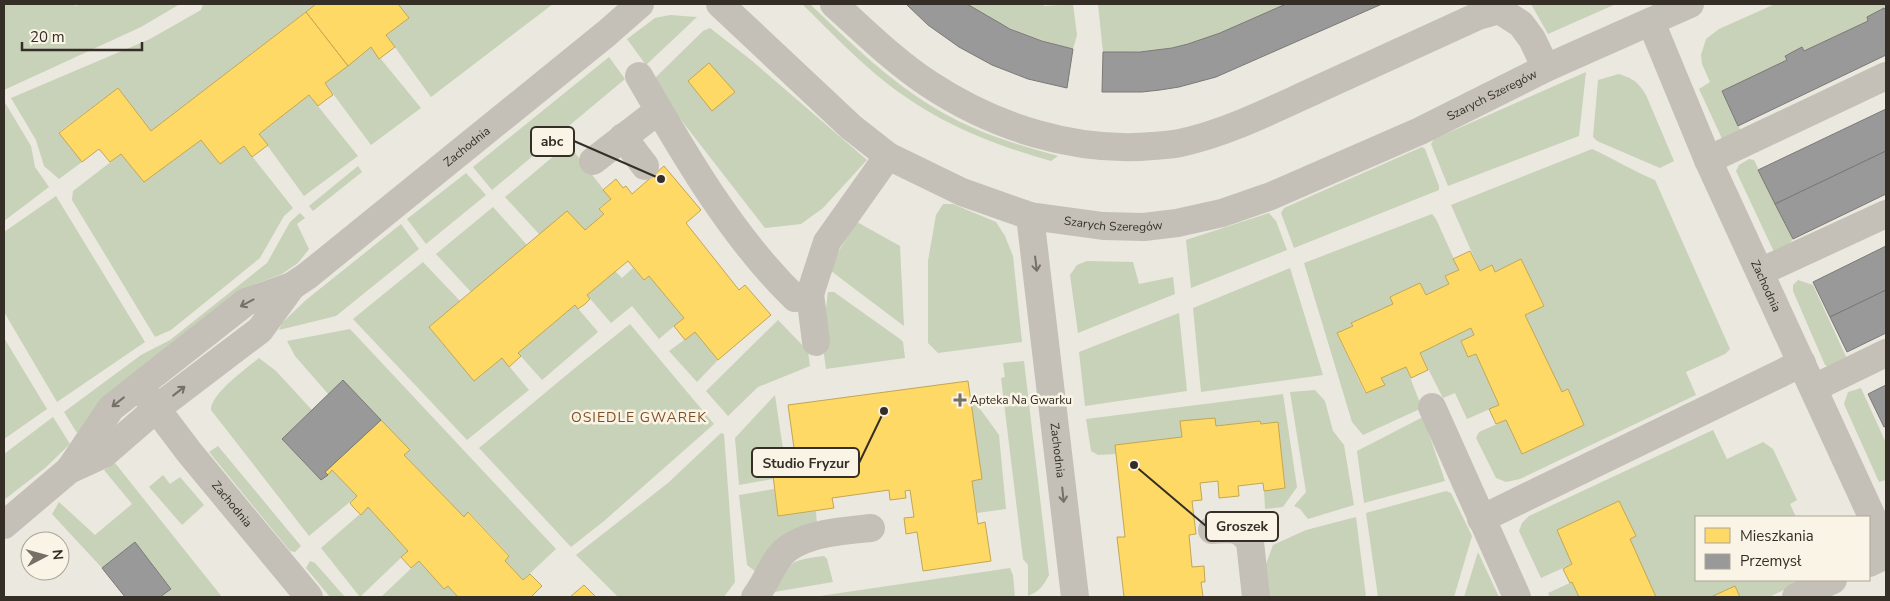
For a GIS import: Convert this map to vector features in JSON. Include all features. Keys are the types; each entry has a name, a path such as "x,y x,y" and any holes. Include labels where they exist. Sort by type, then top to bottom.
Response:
{"street":[{"name":"Zachodnia","path":"4,526 69,470 111,408 246,302 292,286 307,276 640,4"},
{"name":"Szarych Szeregów","path":"720,4 844,121 888,156 962,192 1030,216 1103,226 1144,227 1177,223 1222,213 1271,196 1420,131 1546,68 1690,4"},
{"name":"Szarych Szeregów","path":"834,4 897,60 929,84 968,107 1007,123 1055,139 1100,147 1141,147 1179,143 1222,130 1267,113 1478,16 1499,10 1522,24 1532,39 1546,68"},
{"name":"Zachodnia","path":"1651,22 1708,160 1802,364 1878,506 1886,547"},
{"path":"639,76 686,157 719,205 775,279 795,298 810,294"},
{"path":"1708,160 1886,76"},
{"path":"593,162 659,110"},
{"path":"623,137 645,166"},
{"path":"816,342 810,294 827,242 888,156"},
{"path":"1760,272 1886,214"},
{"name":"Zachodnia","path":"1030,216 1074,597"},
{"name":"Zachodnia","path":"69,470 104,454 156,409 260,330 292,286"},
{"path":"1814,388 1886,353"},
{"path":"1482,519 1802,364"},
{"name":"Zachodnia","path":"140,385 189,452 309,597"},
{"path":"1432,408 1517,597"},
{"path":"755,597 778,558 796,542 829,533 870,528"},
{"path":"1212,530 1235,529 1245,534 1250,542 1256,597"},
{"path":"1870,563 1886,555"},
{"path":"1796,597 1831,581"}],"green space":[{"path":"4,4 74,4 75,6 80,4 180,4 141,27 4,90"},
{"path":"203,4 316,4 151,131 118,88 59,132 82,162 59,179 44,166 36,140 11,98 150,39 201,10"},
{"path":"398,4 553,4 431,97 386,35 409,18"},
{"path":"802,4 810,4 884,72 924,102 946,115 991,135 1058,156 1051,161 986,140 927,111 878,76"},
{"path":"967,4 1043,4 1044,6 1073,4 1077,35 1073,49 1018,31 992,19"},
{"path":"1098,4 1286,4 1230,29 1201,40 1171,48 1129,52 1103,52"},
{"path":"1531,4 1616,4 1548,34"},
{"path":"1775,4 1886,4 1886,11 1884,9 1867,17 1868,21 1804,51 1802,48 1785,55 1787,60 1722,91 1743,136 1724,143 1699,89 1710,82 1702,64 1701,55 1706,39 1719,29"},
{"path":"670,15 697,17 646,65 627,39 655,18"},
{"path":"710,28 751,60 867,160 823,208 801,224 765,228 671,107 654,79 703,31"},
{"path":"371,47 421,108 371,145 325,83"},
{"path":"609,57 625,79 492,190 473,167"},
{"path":"1586,72 1579,136 1448,186 1431,144 1434,139"},
{"path":"1619,74 1641,87 1674,161 1660,168 1597,141 1593,137 1598,80"},
{"path":"309,95 358,156 304,196 259,134"},
{"path":"4,101 31,146 35,167 49,187 4,221"},
{"path":"201,140 220,164 244,146 293,208 284,216 260,258 171,330 155,337 72,200 73,191 121,154 144,182"},
{"path":"568,144 611,199 599,208 604,214 585,230 580,225 539,234 505,197"},
{"path":"1422,147 1425,149 1439,190 1294,248 1281,213 1284,208"},
{"path":"1592,149 1655,180 1730,349 1725,354 1686,372 1696,395 1520,479 1506,482 1496,478 1476,438 1479,432 1506,420 1522,454 1584,425 1568,389 1562,392 1525,315 1544,305 1521,259 1495,272 1492,266 1480,271 1451,205"},
{"path":"1749,159 1754,160 1793,239 1786,248 1775,254 1736,171 1739,165"},
{"path":"358,166 362,172 313,211 309,206"},
{"path":"466,173 486,195 426,244 407,219"},
{"path":"56,196 145,342 57,402 4,312 4,232"},
{"path":"943,204 953,204 996,222 1005,236 1013,256 1022,342 938,353 928,343 928,261 936,215"},
{"path":"493,207 527,245 471,292 436,254"},
{"path":"300,213 305,218 297,224 309,249 298,263 282,274 245,288 215,309 112,397 77,433 64,412 141,355 170,340 267,263 290,222"},
{"path":"1269,213 1276,221 1287,250 1191,288 1186,240"},
{"path":"1432,214 1459,270 1445,276 1449,284 1426,295 1420,283 1391,297 1393,304 1352,323 1353,326 1337,334 1365,393 1384,385 1381,378 1406,367 1422,408 1363,435 1352,422 1304,263"},
{"path":"857,222 900,246 904,326 831,271 832,262"},
{"path":"401,224 419,249 336,316 279,330 282,323 306,300"},
{"path":"1087,261 1133,262 1139,284 1173,277 1175,294 1078,333 1070,275 1077,265"},
{"path":"423,262 460,301 429,327 474,381 502,358 529,390 467,440 353,319"},
{"path":"633,268 644,280 649,276 684,318 659,339 632,306 611,323 587,295 615,271 622,278"},
{"path":"1290,268 1323,375 1201,392 1193,308"},
{"path":"1798,280 1813,285 1848,361 1835,370 1825,365 1793,291 1793,285"},
{"path":"828,292 834,292 900,339 903,342 905,358 826,369 822,340"},
{"path":"575,305 598,332 542,380 518,353"},
{"path":"1179,313 1187,391 1085,406 1079,352"},
{"path":"778,320 808,351 810,366 758,387 728,416 706,391"},
{"path":"630,324 714,424 604,521 571,547 479,448"},
{"path":"1471,328 1474,335 1461,342 1468,357 1476,354 1499,405 1467,419 1455,393 1443,398 1420,353"},
{"path":"350,329 556,549 523,580 505,561 509,555 469,512 464,517 404,455 409,450 343,381 329,395 295,356 287,341"},
{"path":"695,332 718,360 697,382 669,351"},
{"path":"4,338 47,409 4,439"},
{"path":"259,358 276,371 312,410 282,439 321,480 332,470 357,496 309,536 211,410 217,396 223,389"},
{"path":"1024,361 1049,575 1041,588 1028,596 1028,565 1023,559 1001,378 1005,377 1003,363"},
{"path":"1861,388 1886,443 1886,480 1879,482 1844,404 1848,392"},
{"path":"1315,390 1325,401 1333,431 1344,445 1354,505 1308,519 1300,509 1294,506 1306,492 1290,392"},
{"path":"1283,394 1297,487 1283,507 1265,509 1264,491 1285,488 1278,422 1261,424 1260,421 1216,426 1182,437 1115,445 1116,454 1098,455 1091,451 1086,419"},
{"path":"775,395 783,449 770,451 773,479 739,485 735,438"},
{"path":"970,395 999,435 1006,509 977,513 972,481 982,479"},
{"path":"53,417 70,444 45,468 4,500 4,454"},
{"path":"1423,417 1445,481 1364,503 1357,451"},
{"path":"1713,430 1727,459 1763,442 1773,449 1797,500 1790,504 1796,516 1695,516 1695,581 1802,581 1769,597 1740,597 1735,586 1711,597 1656,597 1630,539 1636,536 1619,501 1557,530 1572,564 1541,578 1519,531 1522,523 1529,516"},
{"path":"721,433 724,434 735,582 724,597 618,597 576,555 668,483"},
{"path":"218,446 301,546 295,552 290,551 209,452"},
{"path":"115,463 222,597 160,597 171,588 135,542 102,568 70,533 70,531 68,531 52,514 59,502 95,535 132,504 104,470"},
{"path":"163,475 170,484 180,477 204,505 182,525 149,487"},
{"path":"774,489 778,516 816,511 817,525 756,572 747,565 739,495"},
{"path":"1446,491 1451,493 1472,536 1454,597 1378,597 1366,513"},
{"path":"368,507 408,551 360,597 321,548"},
{"path":"1356,517 1366,597 1268,597 1265,567 1273,545 1306,530"},
{"path":"1478,552 1499,597 1464,597"},
{"path":"824,556 827,559 833,582 774,592 783,574 792,564 804,559"},
{"path":"310,561 315,563 345,597 330,597 306,568"},
{"path":"419,561 444,589 448,586 458,597 381,597"},
{"path":"1010,568 1013,575 1015,597 813,597"},
{"path":"1572,582 1579,597 1550,597 1548,593"}],"building: Mieszkania":[{"path":"316,4 398,4 409,18 386,35 395,47 379,59 371,47 348,66 306,12"},
{"path":"306,12 348,66 325,83 333,95 318,106 309,95 259,134 268,145 252,157 244,146 220,164 201,140 144,182 121,154 110,162 99,149 82,162 59,133 118,88 151,131"},
{"path":"709,63 735,92 712,111 688,81"},
{"path":"664,166 701,210 686,223 739,290 745,285 771,315 718,360 695,332 685,340 674,326 684,318 649,276 644,280 628,261 587,295 590,299 585,304 578,309 575,305 518,353 521,356 509,367 502,358 474,381 429,327 567,211 585,230 604,214 599,209 611,199 603,190 616,179 623,188 626,186 632,194"},
{"path":"1470,251 1480,271 1492,265 1495,272 1521,259 1544,306 1525,315 1562,392 1568,389 1584,425 1522,454 1506,420 1496,424 1489,409 1499,405 1476,354 1468,357 1461,341 1474,335 1471,328 1420,353 1428,370 1411,378 1406,367 1381,378 1385,385 1366,393 1337,333 1353,326 1351,323 1393,304 1390,297 1420,283 1426,295 1449,284 1445,276 1459,270 1453,259"},
{"path":"968,381 982,479 972,481 978,524 985,522 991,561 923,571 917,532 906,534 904,518 914,517 910,490 905,491 906,498 890,500 889,490 832,498 834,508 778,516 770,451 794,448 788,405"},
{"path":"1215,418 1216,426 1260,421 1261,424 1278,422 1285,488 1264,491 1263,483 1238,486 1239,496 1219,498 1218,481 1200,483 1202,500 1192,501 1196,534 1189,535 1192,567 1204,566 1205,582 1201,582 1203,597 1124,597 1117,537 1125,537 1115,445 1182,437 1180,421"},
{"path":"381,420 410,450 404,455 464,517 468,512 509,556 505,561 523,580 530,574 542,586 531,597 458,597 448,586 444,589 419,561 411,568 401,557 408,551 368,507 361,515 354,508 350,503 357,496 332,470 328,475 325,472"},
{"path":"1619,501 1636,536 1630,539 1656,597 1579,597 1563,569 1572,564 1557,530"},
{"path":"584,585 596,597 570,597"},
{"path":"1735,586 1740,597 1711,597"}],"building: Przemysł":[{"path":"906,4 967,4 1010,29 1042,41 1073,49 1067,88 1028,79 992,65 959,47 928,25"},
{"path":"1286,4 1382,4 1216,77 1160,90 1102,92 1103,52 1140,52 1188,44 1220,33"},
{"path":"1884,8 1886,11 1886,55 1738,126 1722,91 1787,60 1785,56 1802,47 1804,51 1868,21 1867,17"},
{"path":"1886,109 1886,151 1775,204 1758,170"},
{"path":"1886,151 1886,194 1793,239 1775,204"},
{"path":"1886,246 1886,290 1830,317 1813,282"},
{"path":"1886,290 1886,333 1847,352 1830,317"},
{"path":"343,380 381,420 325,472 328,475 321,480 282,439"},
{"path":"1886,385 1886,426 1884,427 1868,394"},
{"path":"135,542 171,589 160,597 125,597 102,568"}],"place":[{"name":"abc","path":"661,179"},
{"name":"Apteka Na Gwarku","path":"960,400"},
{"name":"Studio Fryzur","path":"884,411"},
{"name":"Groszek","path":"1134,465"}],"district":[{"name":"OSIEDLE GWAREK","path":"639,417"}]}
